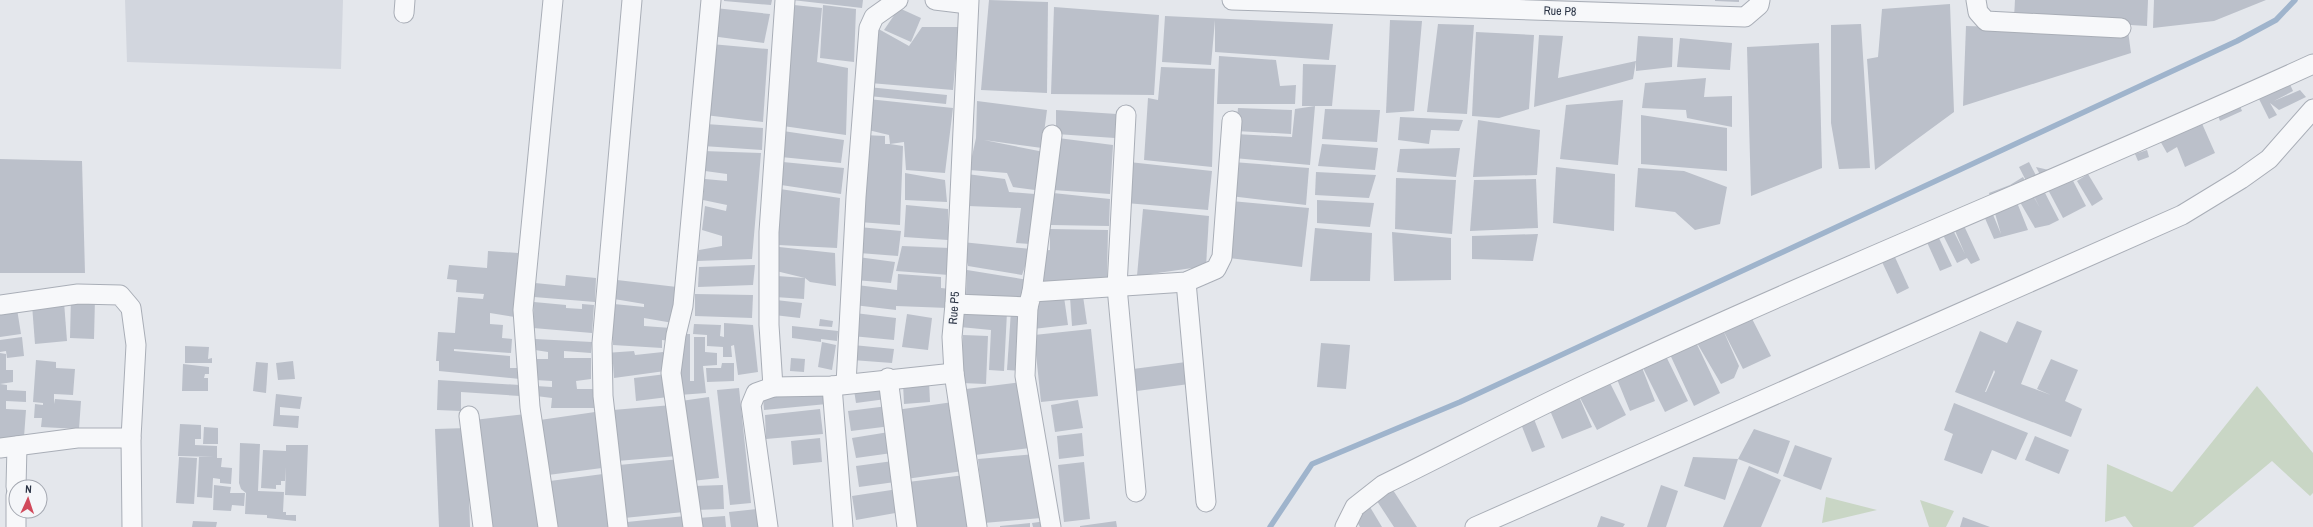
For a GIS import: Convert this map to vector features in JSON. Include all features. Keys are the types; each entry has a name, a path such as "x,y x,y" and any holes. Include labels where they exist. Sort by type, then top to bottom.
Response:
{"street":[{"path":"548,527 530,407 523,310 553,0"},
{"path":"618,527 603,396 602,343 632,0"},
{"path":"693,527 671,373 676,335 683,306 710,0"},
{"path":"773,387 769,325 769,232 785,0"},
{"path":"843,527 839,385 855,212 869,28 874,17 898,0"},
{"path":"935,0 968,2"},
{"name":"Rue P8","path":"1232,0 1745,17 1759,5 1760,0"},
{"path":"1976,0 1978,12 1986,21 2121,28"},
{"name":"Rue P5","path":"968,2 955,304 952,337 954,373 977,527"},
{"path":"1345,527 1355,507 1383,485 1602,376 1878,253 2215,109 2313,64"},
{"path":"1475,527 2182,215 2241,179 2269,159 2313,109"},
{"path":"1126,115 1117,287 1136,492"},
{"path":"955,304 1030,300 1093,287 1117,287 1186,282 1216,269 1222,257 1232,121"},
{"path":"1051,527 1025,376 1030,300 1052,135"},
{"path":"1186,282 1206,502"},
{"path":"0,305 78,294 120,295 132,308 136,345 131,438 132,527"},
{"path":"768,527 750,405 756,393 773,387 839,385 888,378 954,373"},
{"path":"888,378 907,527"},
{"path":"469,416 483,527"},
{"path":"14,479 8,447 77,438 131,438"}],"shaded area":[{"path":"125,0 343,0 341,69 127,62"}],"green space":[{"path":"2257,386 2313,453 2313,493 2310,496 2272,461 2193,527 2133,527 2125,516 2105,522 2107,464 2172,492"},
{"path":"1826,497 1877,510 1822,523"},
{"path":"1920,500 1954,511 1946,527 1929,527"}],"building":[{"path":"724,0 772,0 771,5"},
{"path":"792,0 863,0 862,8"},
{"path":"989,0 1048,2 1047,93 981,90"},
{"path":"1739,0 1739,2 1715,1"},
{"path":"2015,0 2148,0 2147,26 2014,18"},
{"path":"2154,0 2266,0 2214,21 2153,28"},
{"path":"1950,4 1954,112 1875,170 1867,59 1878,57 1882,9"},
{"path":"794,5 822,8 817,62 848,68 846,135 783,126"},
{"path":"823,5 856,9 854,62 820,58"},
{"path":"1054,7 1159,15 1154,95 1051,94"},
{"path":"715,8 770,14 764,43 711,36"},
{"path":"899,8 921,18 911,42 884,30"},
{"path":"1165,16 1333,24 1329,60 1215,52 1215,20 1211,65 1162,62"},
{"path":"1390,20 1422,21 1414,111 1386,113"},
{"path":"1438,24 1474,25 1467,114 1427,112"},
{"path":"1861,24 1870,168 1839,169 1831,123 1831,25"},
{"path":"1966,26 2128,31 2131,53 1963,106"},
{"path":"875,27 909,46 922,27 959,27 953,90 870,83"},
{"path":"1476,32 1534,35 1529,109 1499,118 1472,116"},
{"path":"1539,35 1563,36 1558,78 1636,61 1633,79 1534,107"},
{"path":"1638,36 1673,38 1672,67 1636,71"},
{"path":"1680,38 1732,43 1730,70 1677,67"},
{"path":"1819,43 1822,168 1751,196 1747,47"},
{"path":"711,44 768,49 763,122 705,115"},
{"path":"1219,56 1276,60 1280,86 1296,85 1295,104 1217,104"},
{"path":"1303,64 1336,65 1332,106 1302,106"},
{"path":"1161,67 1215,69 1212,167 1144,160 1148,98 1158,100"},
{"path":"1706,78 1704,97 1732,96 1732,127 1687,118 1686,110 1642,108 1645,83"},
{"path":"2288,80 2293,91 2274,101 2300,90 2306,97 2279,110 2270,103 2277,115 2269,119 2256,93"},
{"path":"868,87 947,95 946,104 869,96"},
{"path":"868,99 953,108 945,173 906,170 904,142 890,144 889,135 864,129"},
{"path":"1623,100 1618,165 1560,159 1566,105"},
{"path":"977,101 1047,110 1042,148 984,140 1044,152 1035,190 1013,187 1007,173 969,170 976,138"},
{"path":"2238,101 2242,111 2220,121 2216,110"},
{"path":"1315,106 1310,165 1234,158 1235,134 1292,137 1295,109"},
{"path":"1238,108 1292,110 1291,134 1236,131"},
{"path":"1325,109 1380,110 1377,142 1322,139"},
{"path":"1056,110 1117,114 1115,138 1056,134"},
{"path":"2196,110 2215,153 2185,167 2177,147 2167,153 2155,132"},
{"path":"1641,115 1727,128 1727,171 1641,164"},
{"path":"1400,117 1463,120 1459,131 1431,130 1429,144 1398,140"},
{"path":"1478,120 1540,130 1537,175 1473,177"},
{"path":"706,124 763,128 762,150 703,146"},
{"path":"783,131 844,140 841,163 781,157"},
{"path":"864,135 885,136 885,144 903,146 900,225 859,222"},
{"path":"1058,138 1113,145 1110,194 1053,190"},
{"path":"1322,144 1378,148 1375,170 1318,166"},
{"path":"1460,148 1456,177 1397,172 1400,149"},
{"path":"2147,150 2149,157 2138,161 2135,154"},
{"path":"703,151 761,153 752,259 697,261 699,250 722,246 722,236 702,230 705,206 726,211 727,205 703,200 705,179 727,181 727,174 705,171"},
{"path":"0,159 82,161 85,273 0,273"},
{"path":"783,162 844,168 841,194 781,185"},
{"path":"1129,162 1212,171 1208,210 1126,203"},
{"path":"1233,162 1309,168 1306,205 1230,196"},
{"path":"2029,162 2059,220 2049,225 2035,228 2010,185 2023,177 2040,208 2019,167"},
{"path":"1556,167 1615,174 1614,231 1553,223"},
{"path":"2036,167 2070,175 2086,206 2063,218"},
{"path":"1638,168 1684,171 1727,187 1720,224 1695,230 1675,212 1635,207"},
{"path":"1316,172 1376,175 1369,198 1315,195"},
{"path":"905,173 945,180 947,202 905,200"},
{"path":"967,174 1005,179 1009,192 1035,194 1030,244 1016,243 1021,208 968,206"},
{"path":"2088,174 2103,199 2092,206 2077,181"},
{"path":"1396,178 1456,180 1452,234 1395,229"},
{"path":"1536,179 1538,228 1470,231 1474,180"},
{"path":"2010,185 2028,230 1994,239 1977,200 1987,200 2001,234 1989,193"},
{"path":"780,189 840,198 837,248 778,245"},
{"path":"1053,193 1110,199 1109,226 1051,225"},
{"path":"1317,200 1374,203 1370,227 1317,223"},
{"path":"1231,201 1309,208 1302,267 1229,258"},
{"path":"906,205 948,209 948,240 904,237"},
{"path":"1143,209 1209,216 1206,266 1137,276"},
{"path":"1959,215 1980,260 1971,264 1967,258 1957,263 1937,223 1947,218 1965,254 1950,219"},
{"path":"1932,223 1952,266 1940,271 1921,229"},
{"path":"859,227 901,231 898,256 859,253"},
{"path":"1315,228 1372,233 1370,281 1310,281"},
{"path":"1050,229 1108,230 1107,278 1039,285 1041,251 1050,250"},
{"path":"1392,232 1451,238 1451,280 1394,281"},
{"path":"1538,234 1533,261 1472,259 1472,236"},
{"path":"962,242 1031,249 1022,275 968,266"},
{"path":"1889,244 1909,288 1897,294 1876,249"},
{"path":"902,246 950,248 949,275 896,271"},
{"path":"779,247 835,253 836,286 810,282 805,278 776,271"},
{"path":"488,251 518,253 515,317 490,313 490,324 503,325 502,338 512,339 511,353 454,349 454,351 510,356 510,368 521,368 520,379 439,371 439,361 436,361 438,332 455,333 458,297 483,299 484,294 456,292 457,280 447,279 449,265 487,268"},
{"path":"858,257 895,262 891,283 855,280"},
{"path":"755,265 753,285 698,287 699,267"},
{"path":"967,270 1028,280 1025,298 966,296"},
{"path":"898,274 941,277 941,288 950,289 948,308 896,306 896,310 854,305 857,285 897,290"},
{"path":"566,275 596,278 595,302 534,297 535,283 565,286"},
{"path":"777,276 805,278 804,299 775,297"},
{"path":"617,280 677,287 673,323 644,318 644,326 671,328 671,341 662,340 662,348 613,345 613,340 607,340 605,328 613,328 614,304 644,307 644,304 614,299"},
{"path":"695,294 753,295 752,318 695,316"},
{"path":"1083,296 1087,324 1072,326 1070,297"},
{"path":"71,297 95,298 94,339 70,338"},
{"path":"1064,297 1068,325 1033,329 1034,301"},
{"path":"776,300 802,303 800,318 774,315"},
{"path":"64,302 67,341 35,344 32,305"},
{"path":"534,302 566,305 566,308 582,309 582,304 594,305 592,333 533,328"},
{"path":"1745,305 1771,356 1743,369 1723,330 1739,366 1734,378 1721,384 1694,338 1720,393 1694,406 1666,346"},
{"path":"961,307 1007,312 1004,371 989,370 991,330 960,327"},
{"path":"17,309 21,334 0,337 0,312"},
{"path":"1011,311 1025,312 1021,371 1007,370"},
{"path":"855,313 896,318 894,340 852,336"},
{"path":"907,314 932,318 928,350 902,347"},
{"path":"820,319 833,321 832,327 819,326"},
{"path":"2017,321 2042,331 2021,384 2051,395 2037,389 2051,359 2078,370 2065,401 2082,409 2071,437 1955,392 1980,331 2007,343","holes":["1994,370 1995,372 1986,392 1985,392"]},
{"path":"724,323 753,325 758,372 738,375 734,345 731,346 732,357 723,357 723,347 707,346 707,335 693,334 694,324 721,325 720,336 724,337"},
{"path":"792,326 838,331 837,341 821,339 821,342 792,338"},
{"path":"1091,329 1098,396 1041,402 1034,335"},
{"path":"681,334 690,334 690,381 694,381 694,337 705,337 705,352 717,353 717,365 703,366 706,393 679,395"},
{"path":"963,335 988,336 986,384 961,383"},
{"path":"22,337 24,356 7,358 6,351 0,352 0,340"},
{"path":"535,339 592,342 591,353 564,351 564,358 591,358 591,379 576,381 577,389 593,389 594,408 551,408 552,398 536,396 536,386 552,387 552,381 535,380 536,359 548,359 548,352 535,350"},
{"path":"822,342 836,345 832,370 818,367"},
{"path":"1321,343 1350,345 1346,389 1317,387"},
{"path":"853,345 894,349 892,363 852,360"},
{"path":"185,346 209,347 208,359 212,358 212,363 185,363"},
{"path":"1661,346 1688,401 1665,412 1639,360 1655,401 1630,411 1612,367"},
{"path":"634,351 635,355 663,352 665,371 614,378 613,364 607,365 605,353"},
{"path":"0,353 6,354 6,370 13,370 13,382 0,384"},
{"path":"791,358 805,359 804,372 790,371"},
{"path":"36,360 56,362 56,368 75,369 73,395 54,394 54,404 55,399 81,401 79,429 41,427 42,418 34,418 35,404 43,405 43,403 33,402"},
{"path":"293,361 295,379 278,380 276,363"},
{"path":"256,362 268,363 266,393 253,391"},
{"path":"1186,362 1189,384 1137,391 1133,369"},
{"path":"722,363 734,363 734,381 707,382 706,368 721,368"},
{"path":"183,364 209,367 209,374 205,374 204,378 208,378 208,391 182,391"},
{"path":"1605,373 1626,415 1597,430 1577,392 1592,427 1562,439 1546,401"},
{"path":"666,374 668,397 636,401 634,378"},
{"path":"438,380 520,385 520,396 461,392 461,411 437,410"},
{"path":"929,381 930,402 904,404 903,383"},
{"path":"1023,382 1030,448 975,455 966,389"},
{"path":"0,384 7,385 7,390 26,391 26,402 6,401 6,409 26,410 24,437 0,444"},
{"path":"884,386 886,399 856,403 854,390"},
{"path":"739,388 751,503 730,505 717,390"},
{"path":"825,390 827,404 764,410 763,396"},
{"path":"276,394 302,397 300,409 280,407 280,415 299,416 298,428 273,426"},
{"path":"709,397 719,478 692,481 681,401"},
{"path":"1078,400 1083,428 1055,432 1051,405"},
{"path":"953,402 963,471 906,479 896,410"},
{"path":"1954,403 2028,433 2016,460 1992,450 1982,474 1944,460 1953,434 1944,430"},
{"path":"672,405 677,456 617,461 613,410"},
{"path":"888,406 891,426 851,431 848,411"},
{"path":"820,409 823,434 766,439 765,415"},
{"path":"595,412 602,468 548,475 540,420"},
{"path":"526,414 539,527 487,527 474,420"},
{"path":"1532,414 1545,447 1532,452 1519,419"},
{"path":"180,424 201,425 201,439 195,439 195,445 217,446 217,458 222,458 221,467 232,468 231,484 220,483 220,479 213,478 212,498 197,497 199,457 214,457 178,456"},
{"path":"204,427 218,428 218,444 203,444"},
{"path":"467,428 470,527 439,527 435,429"},
{"path":"1754,429 1790,441 1778,474 1738,459"},
{"path":"889,432 892,453 856,458 852,438"},
{"path":"1082,433 1084,456 1059,459 1057,436"},
{"path":"2035,436 2069,450 2059,474 2025,460"},
{"path":"820,438 822,462 793,465 791,441"},
{"path":"240,443 260,444 258,491 284,492 283,512 286,512 286,515 296,515 296,521 267,518 267,515 245,514 246,493 241,489 239,483"},
{"path":"286,445 308,445 306,496 285,495 286,467 285,481 281,481 281,485 276,485 276,489 261,488 263,450 286,451"},
{"path":"1795,445 1832,458 1821,490 1783,476"},
{"path":"1035,454 1041,518 984,523 978,459"},
{"path":"179,457 197,458 194,504 176,503"},
{"path":"1693,457 1738,459 1725,500 1684,486"},
{"path":"680,459 684,512 624,518 619,465"},
{"path":"893,461 895,482 859,487 856,466"},
{"path":"1084,462 1090,519 1064,522 1058,465"},
{"path":"1749,466 1781,480 1761,527 1723,527"},
{"path":"603,474 610,527 556,527 550,481"},
{"path":"965,475 972,527 914,527 908,482"},
{"path":"214,485 231,487 230,493 245,493 244,506 232,505 231,511 213,510"},
{"path":"723,485 724,509 695,510 694,486"},
{"path":"1661,485 1678,491 1666,527 1647,527"},
{"path":"1391,487 1417,527 1394,527 1375,498"},
{"path":"898,489 901,512 856,520 852,496"},
{"path":"1370,507 1382,527 1360,527 1354,517"},
{"path":"757,509 760,527 731,527 729,512"},
{"path":"685,516 686,527 627,527 627,522"},
{"path":"725,516 726,527 699,527 698,518"},
{"path":"1601,516 1625,524 1623,527 1597,527"},
{"path":"1963,517 1990,527 1960,527"},
{"path":"193,521 217,522 216,527 192,527"},
{"path":"1046,521 1047,527 1033,527 1032,523"},
{"path":"1116,521 1117,527 1080,527 1080,526"},
{"path":"1030,523 1030,527 1000,527 1000,526"}],"waterway":[{"path":"1270,527 1312,464 1460,402 2237,41 2276,20 2295,0"}]}
